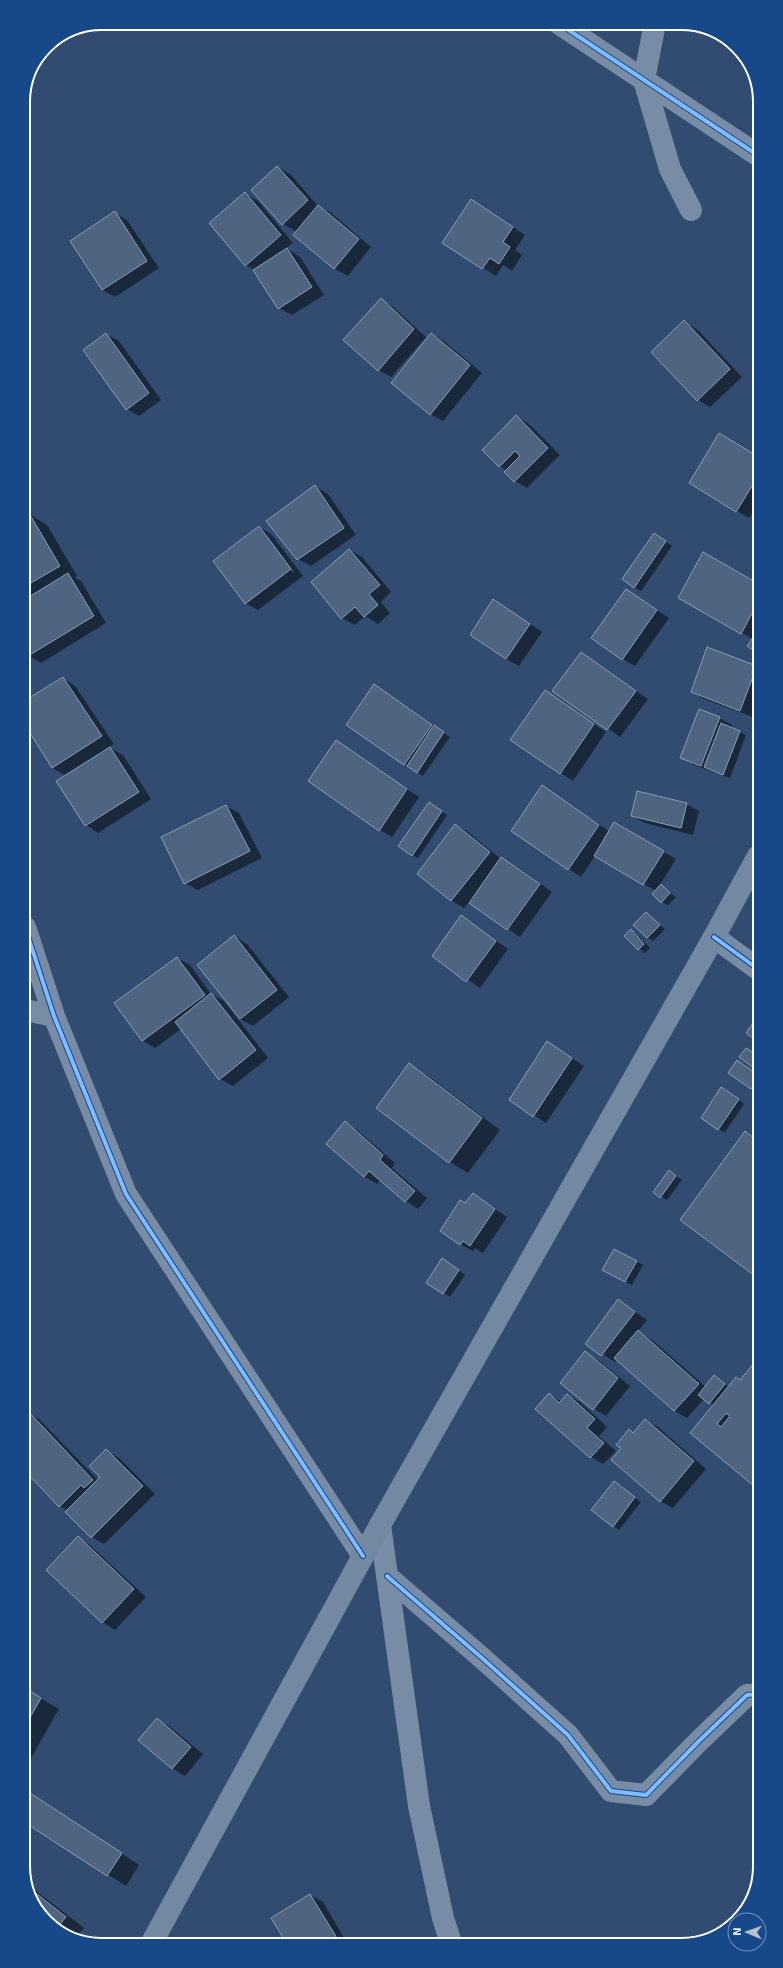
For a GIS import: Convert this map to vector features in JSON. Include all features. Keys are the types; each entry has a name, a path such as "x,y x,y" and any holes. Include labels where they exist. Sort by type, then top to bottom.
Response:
{"main road":[{"path":"154,1938 380,1525 714,937 753,865"}],"street":[{"path":"569,30 753,152"},
{"path":"654,30 644,80 670,169 691,210"},
{"path":"714,937 753,965"},
{"path":"30,942 54,1016 126,1194 363,1556"},
{"path":"30,1011 54,1016"},
{"path":"380,1525 420,1806 442,1918 450,1938"},
{"path":"387,1576 568,1735 611,1791 646,1794 748,1695 753,1695"}],"building":[{"path":"277,166 308,200 282,225 251,190"},
{"path":"245,192 281,235 245,266 209,223"},
{"path":"471,199 513,227 503,242 510,247 499,264 490,258 482,269 442,243"},
{"path":"318,205 359,239 334,269 293,235"},
{"path":"115,211 147,261 102,290 70,241"},
{"path":"287,248 312,287 278,309 253,270"},
{"path":"381,298 414,329 378,371 343,340"},
{"path":"684,320 730,369 697,401 651,352"},
{"path":"106,333 149,393 126,410 83,350"},
{"path":"431,333 470,365 430,415 391,383"},
{"path":"516,415 548,448 514,482 504,472 520,456 515,451 499,467 482,450"},
{"path":"719,433 753,454 753,484 736,512 689,483"},
{"path":"315,485 344,528 297,560 266,521"},
{"path":"30,515 60,566 30,584"},
{"path":"259,526 291,569 245,604 213,561"},
{"path":"654,533 666,541 634,588 622,579"},
{"path":"349,549 380,585 369,594 378,605 364,617 355,607 341,619 311,582"},
{"path":"703,552 753,581 753,612 741,634 678,598"},
{"path":"68,573 94,616 30,655 30,596"},
{"path":"626,589 657,610 622,660 591,638"},
{"path":"493,599 530,624 506,659 470,635"},
{"path":"753,638 753,650 747,646"},
{"path":"707,647 753,664 753,677 740,711 691,692"},
{"path":"581,652 636,691 607,730 552,691"},
{"path":"63,677 102,736 52,768 30,733 30,697"},
{"path":"374,684 432,725 404,765 346,725"},
{"path":"545,690 594,724 560,774 510,740"},
{"path":"699,709 720,717 701,766 680,758"},
{"path":"721,723 740,731 723,775 704,767"},
{"path":"434,725 444,732 417,773 407,766"},
{"path":"336,740 407,789 379,831 308,781"},
{"path":"110,747 139,792 85,826 56,781"},
{"path":"542,785 599,825 568,870 511,831"},
{"path":"637,791 687,803 681,828 631,816"},
{"path":"429,802 442,811 412,856 398,846"},
{"path":"226,805 250,851 184,884 161,837"},
{"path":"614,822 664,851 643,885 594,856"},
{"path":"455,824 490,852 451,901 417,874"},
{"path":"501,857 540,884 507,930 469,903"},
{"path":"661,884 670,893 661,903 652,894"},
{"path":"646,912 660,925 647,938 633,925"},
{"path":"461,915 496,941 466,982 432,956"},
{"path":"631,929 644,944 638,950 624,936"},
{"path":"234,935 277,990 240,1019 197,965"},
{"path":"177,957 205,995 142,1041 114,1003"},
{"path":"211,993 256,1050 219,1080 175,1022"},
{"path":"753,1023 753,1038 746,1033"},
{"path":"547,1041 572,1058 533,1117 509,1100"},
{"path":"746,1048 753,1053 753,1067 739,1057"},
{"path":"737,1060 753,1071 753,1086 751,1089 728,1073"},
{"path":"409,1063 482,1118 449,1163 376,1108"},
{"path":"721,1087 739,1099 718,1130 701,1118"},
{"path":"345,1121 383,1155 380,1160 415,1191 405,1202 369,1171 364,1177 326,1144"},
{"path":"745,1131 753,1137 753,1275 680,1220"},
{"path":"669,1170 676,1176 660,1198 653,1192"},
{"path":"473,1193 495,1209 470,1246 463,1241 460,1245 440,1231 460,1200 465,1203"},
{"path":"614,1249 637,1261 625,1282 602,1270"},
{"path":"442,1258 459,1270 443,1294 426,1283"},
{"path":"618,1299 635,1312 601,1356 585,1344"},
{"path":"638,1330 699,1384 674,1411 614,1358"},
{"path":"585,1351 618,1378 593,1410 560,1383"},
{"path":"753,1364 753,1485 690,1433 736,1377 740,1380","holes":["726,1413 730,1416 721,1427 717,1424"]},
{"path":"714,1375 725,1384 709,1404 698,1395"},
{"path":"549,1393 559,1403 567,1394 595,1419 587,1428 604,1443 590,1458 535,1409"},
{"path":"30,1413 93,1480 84,1488 81,1485 59,1507 30,1476"},
{"path":"645,1419 694,1461 660,1502 611,1460 621,1448 616,1445 629,1429 633,1433"},
{"path":"106,1449 143,1486 91,1538 65,1512 100,1477 89,1466"},
{"path":"614,1481 635,1497 613,1527 591,1510"},
{"path":"78,1536 134,1589 102,1623 46,1570"},
{"path":"30,1691 41,1698 30,1718"},
{"path":"157,1718 191,1747 172,1769 138,1740"},
{"path":"30,1793 122,1853 107,1876 30,1826"},
{"path":"35,1892 66,1917 60,1924 58,1923 42,1906"},
{"path":"310,1894 337,1938 283,1938 271,1918"}],"cycle path":[{"path":"569,30 753,152"},
{"path":"714,937 753,965"},
{"path":"30,942 54,1016 126,1194 363,1556"},
{"path":"387,1576 568,1735 611,1791 646,1795 747,1695 753,1695"}]}
